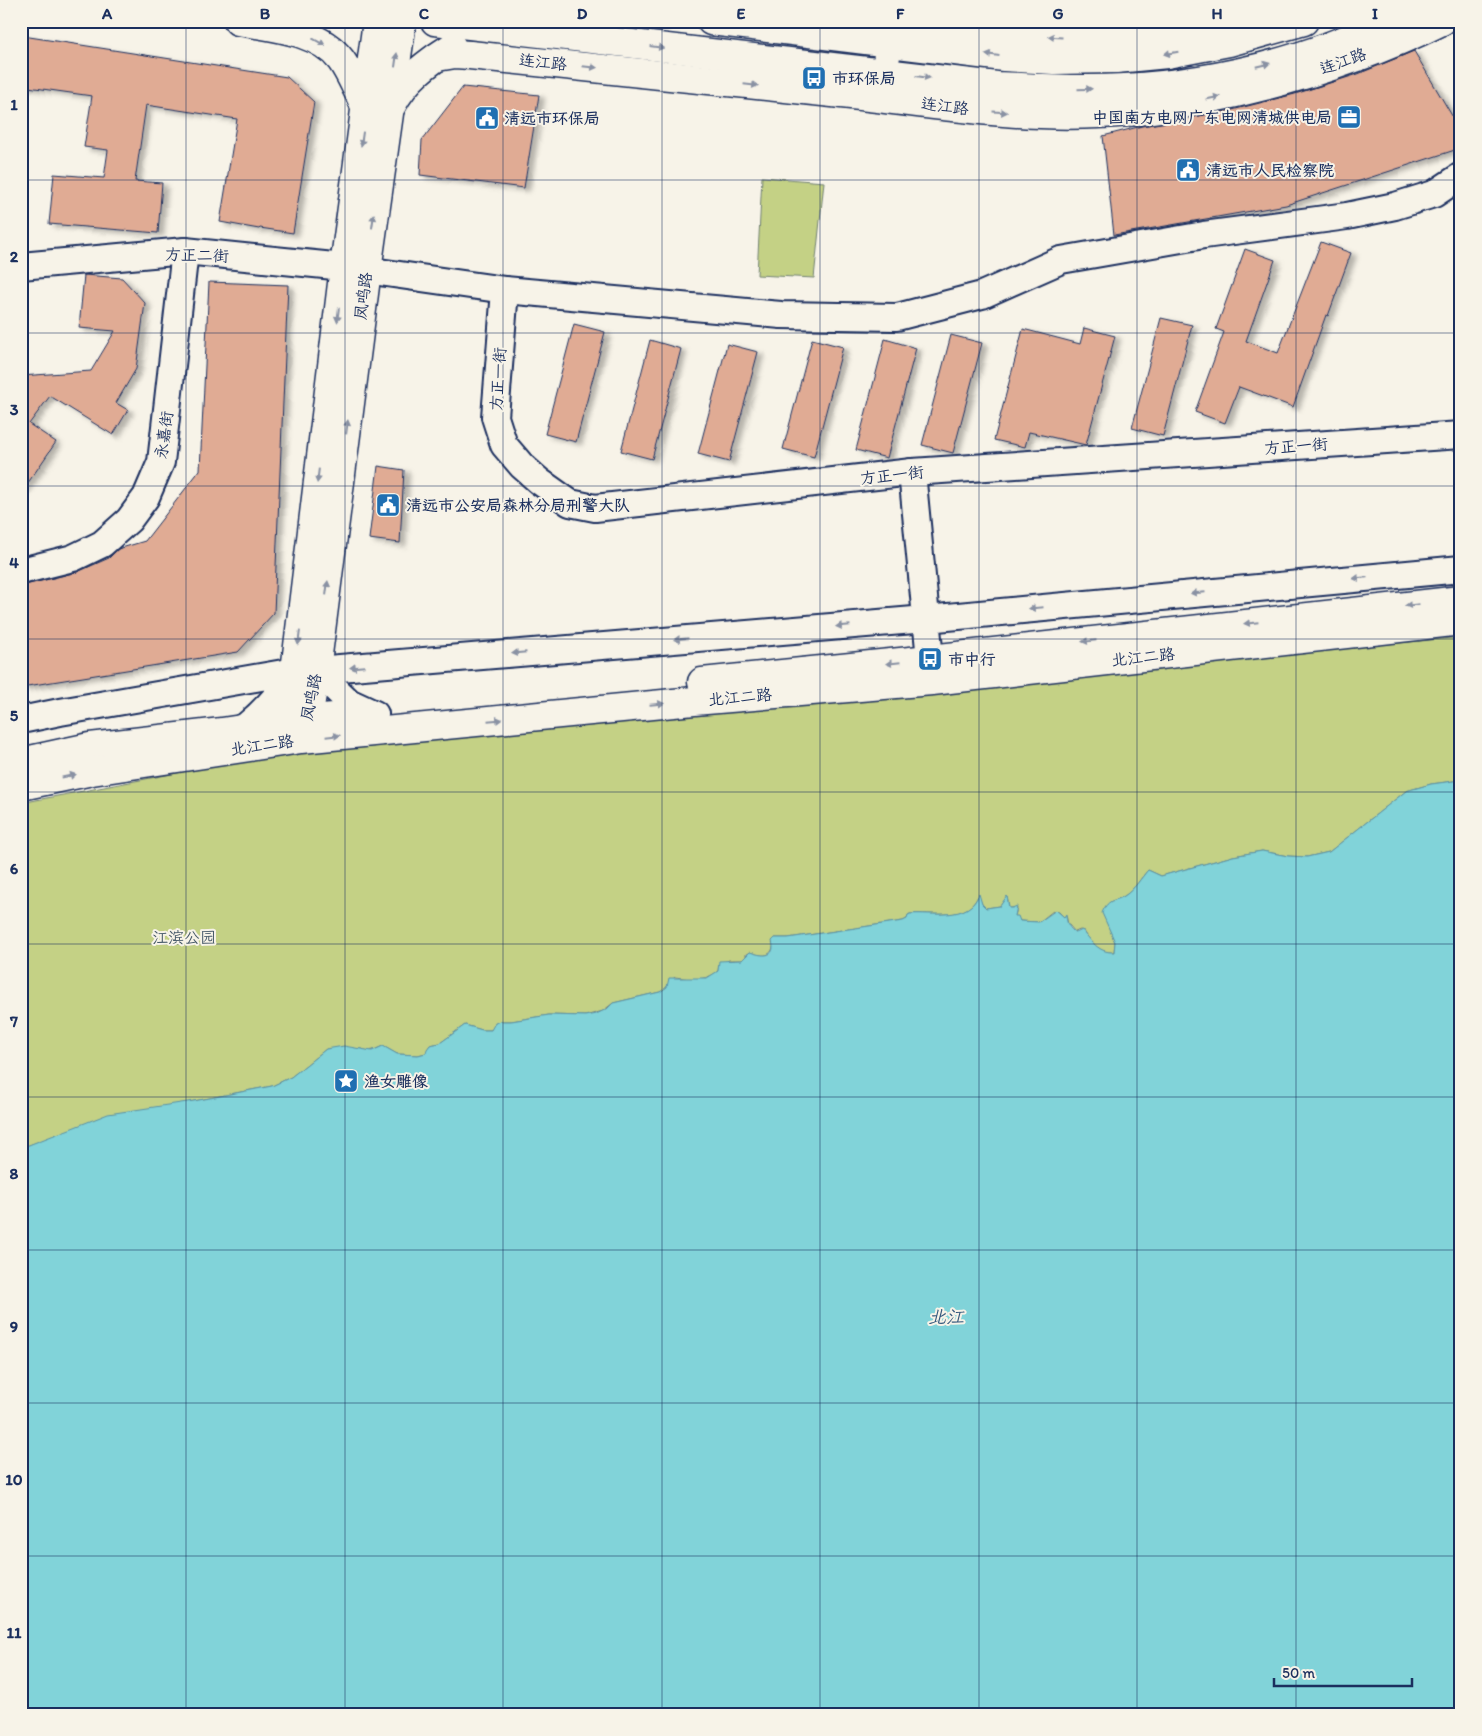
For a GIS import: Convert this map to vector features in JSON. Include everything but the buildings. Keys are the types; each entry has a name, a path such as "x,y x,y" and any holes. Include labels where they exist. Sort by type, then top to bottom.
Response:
{"main road":[{"path":"238,21 292,30 322,43 340,58 378,109 399,92 418,71 437,57 455,46 500,29"},
{"name":"凤鸣路","path":"376,21 378,109"},
{"name":"凤鸣路","path":"298,727 355,268 378,109 402,21"},
{"name":"连江路","path":"435,21 997,86 1081,90 1161,86 1228,74 1305,55 1386,21"},
{"path":"711,21 857,38 890,32 1004,57 1054,60 1116,59 1167,54 1229,42 1304,21"},
{"path":"826,21 857,38"},
{"path":"908,21 1056,37 1113,36 1225,21"},
{"name":"连江路","path":"437,57 470,54 906,101 981,111 1044,115 1100,114 1160,108 1288,81 1411,36 1442,21"},
{"name":"北江二路","path":"21,762 90,747 244,728 298,727 684,702 1461,600"},
{"name":"北江二路","path":"21,786 298,727 375,714 931,670 1461,621"}],"street":[{"path":"884,73 890,32"},
{"path":"355,268 505,290 781,315 896,317 982,295 1061,260 1204,236 1347,216 1394,206 1434,194 1461,176"},
{"name":"方正二街","path":"21,266 184,251 355,268"},
{"name":"永嘉街","path":"21,571 73,558 102,544 129,520 146,497 161,462 184,251"},
{"name":"方正一街","path":"505,290 495,417 504,445 522,466 539,481 570,503 595,508 912,472 1461,435"},
{"path":"912,472 931,670"},
{"path":"21,720 305,670 926,619 1461,568"},
{"path":"305,670 349,702 375,714"},
{"path":"244,728 305,670"}],"green space":[{"path":"762,177 824,182 814,278 757,275"},
{"name":"江滨公园","path":"1452,638 1461,659 1461,780 1431,784 1406,791 1329,852 1307,857 1288,856 1262,851 1233,856 1161,876 1148,870 1130,892 1123,897 1113,900 1105,908 1103,913 1115,942 1114,952 1100,949 1092,943 1084,931 1075,932 1068,924 1066,915 1064,917 1059,912 1053,911 1039,922 1020,921 1015,916 1017,908 1009,908 1007,897 1000,906 986,908 978,896 966,910 958,913 910,914 903,921 788,938 775,938 772,949 768,954 760,955 750,952 742,960 729,960 719,964 718,971 708,977 692,979 675,977 660,992 613,1003 603,1011 585,1016 549,1015 500,1021 491,1030 482,1030 465,1025 440,1043 430,1045 426,1053 418,1055 397,1054 383,1046 370,1051 362,1049 326,1049 291,1077 272,1086 194,1101 62,1133 21,1148 21,803 348,740"},
{"path":"345,1073 353,1081 345,1089 337,1081"}],"water":[{"name":"北江","path":"1461,780 1461,1715 21,1715 21,1148 108,1114 194,1101 272,1086 291,1077 326,1049 344,1046 372,1051 383,1046 397,1054 418,1055 426,1053 430,1045 440,1043 465,1025 482,1030 491,1030 495,1023 500,1021 549,1015 585,1016 596,1014 607,1009 613,1003 660,992 667,987 669,978 707,978 718,971 719,961 742,960 750,952 767,955 772,951 772,941 775,938 788,938 903,921 910,914 949,914 959,912 967,909 974,903 979,894 982,904 986,908 1000,906 1007,896 1009,908 1017,906 1015,916 1018,916 1020,921 1039,922 1056,910 1064,917 1066,914 1068,925 1076,933 1082,930 1099,948 1108,952 1114,952 1115,942 1102,913 1107,904 1130,892 1148,870 1161,876 1233,856 1262,851 1288,856 1307,857 1329,852 1406,791 1431,784","holes":["344,1073 349,1074 352,1078 352,1085 347,1088 340,1087 338,1083 339,1076"]}],"place":[{"name":"市环保局","path":"814,78"},
{"name":"中国南方电网广东电网清城供电局","path":"1349,117"},
{"name":"清远市环保局","path":"487,118"},
{"name":"清远市人民检察院","path":"1188,170"},
{"name":"清远市公安局森林分局刑警大队","path":"388,505"},
{"name":"市中行","path":"930,659"},
{"name":"渔女雕像","path":"346,1081"}]}
